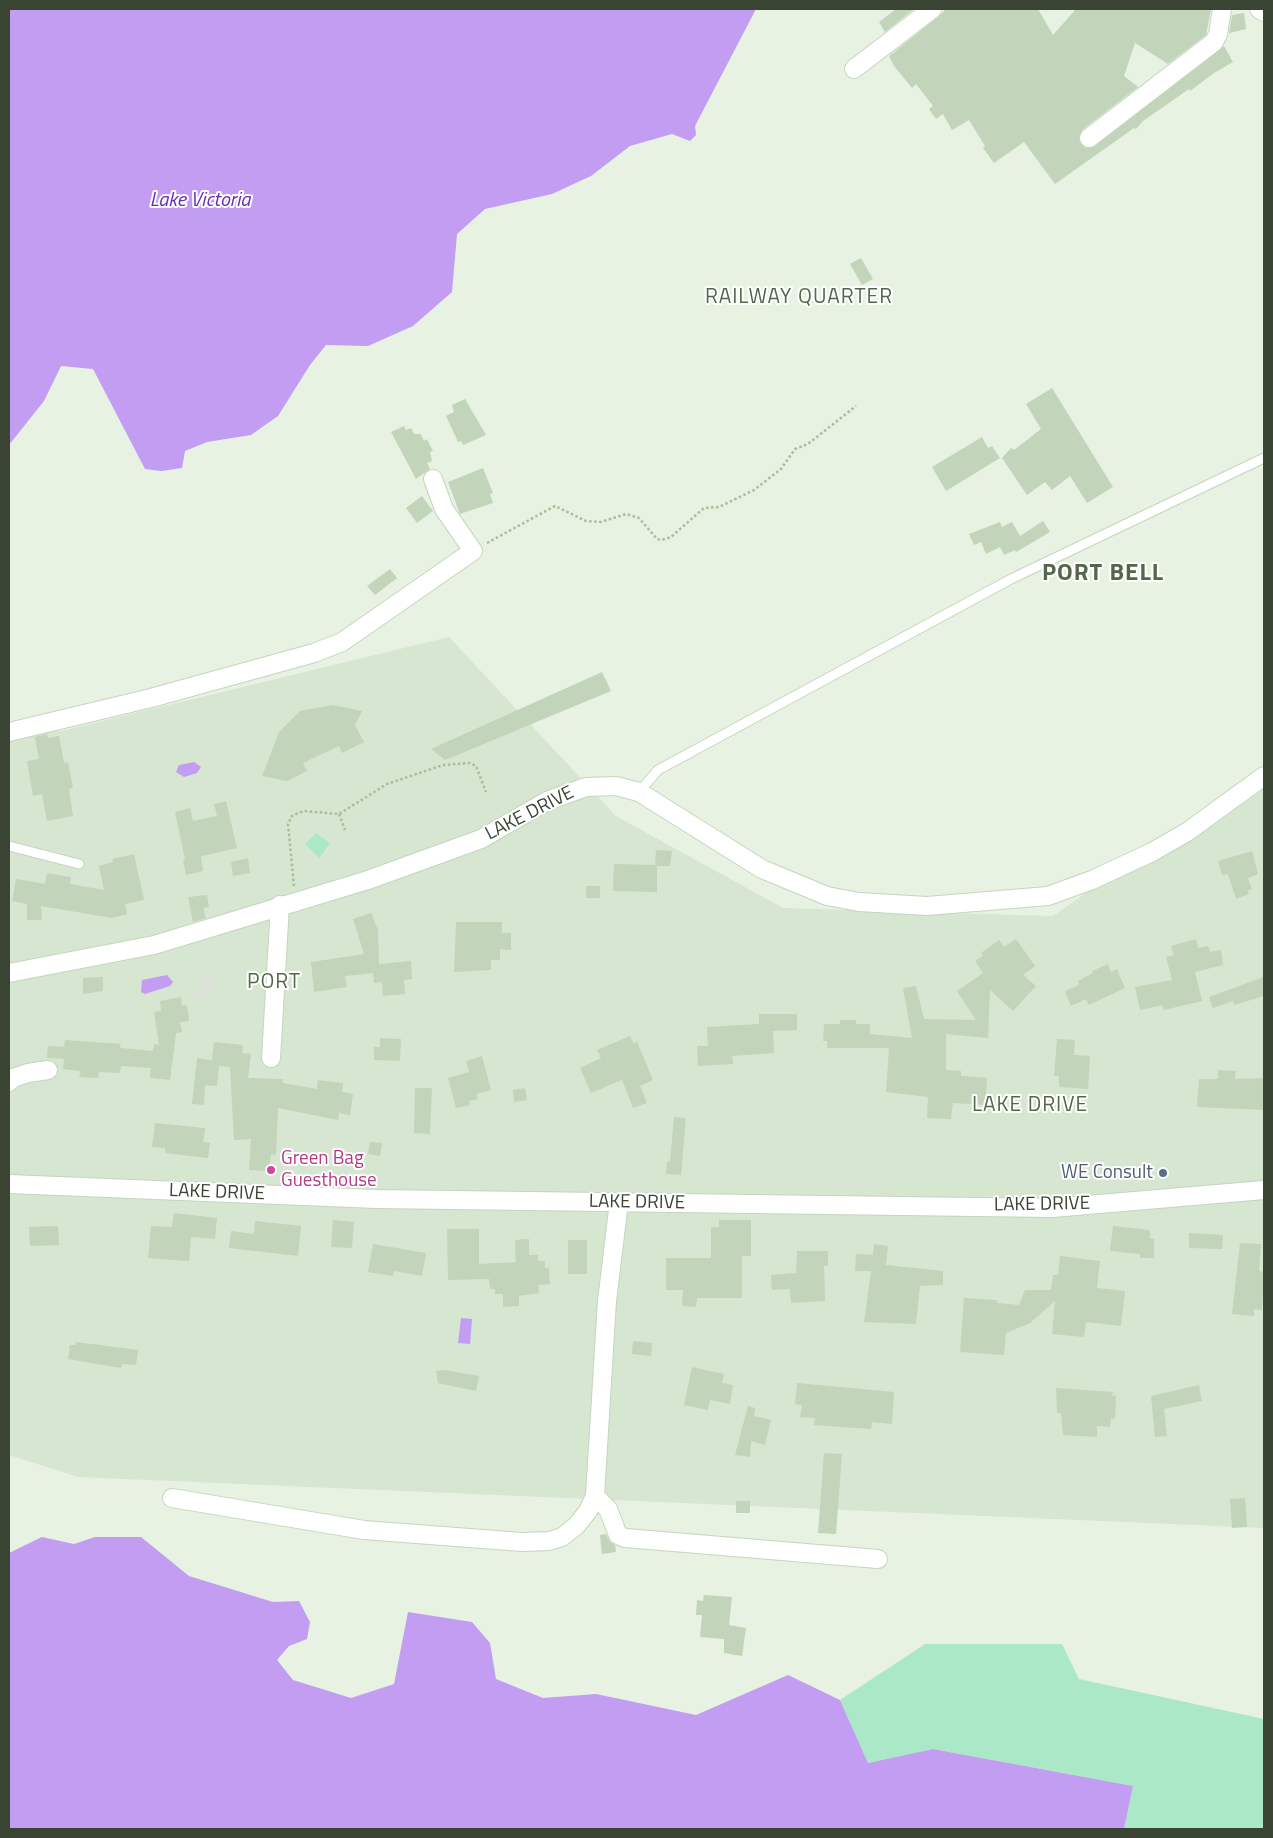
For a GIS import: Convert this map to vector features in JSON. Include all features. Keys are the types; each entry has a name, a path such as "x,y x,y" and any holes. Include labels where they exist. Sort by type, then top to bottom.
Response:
{"street":[{"path":"854,69 932,9"},
{"path":"1089,138 1179,71 1214,42 1218,34 1222,9"},
{"path":"1259,9 1264,12"},
{"path":"9,732 150,698 314,653 358,632 473,551 444,509 433,479"},
{"name":"LAKE DRIVE","path":"9,973 154,946 288,903 368,880 481,839 567,792 600,785 639,792 762,868 827,896 858,902 927,906 1048,896 1092,880 1152,852 1187,832 1264,776"},
{"path":"271,1058 288,903"},
{"path":"9,1082 28,1073 48,1070"},
{"name":"LAKE DRIVE","path":"9,1184 377,1199 1052,1208 1264,1190"},
{"path":"172,1498 364,1530 522,1542 550,1541 562,1537 576,1526 588,1511 595,1496 607,1302 619,1202"},
{"path":"595,1496 608,1508 618,1535 625,1538 878,1559"}],"lane":[{"path":"639,792 658,770 1011,579 1264,458"},
{"path":"9,846 79,864"}],"path":[{"path":"473,551 555,506 586,521 601,522 626,514 639,518 657,539 662,540 671,536 704,508 719,507 754,490 781,469 795,449 808,444 856,406"},
{"path":"288,903 288,824 298,813 304,811 340,814 387,784 443,764 470,763 476,766 486,792"},
{"path":"340,814 344,830"}],"shaded area":[{"path":"449,637 616,816 783,908 1053,916 1264,768 1264,1528 78,1477 9,1455 9,733 61,731"},
{"path":"200,969 218,977 210,1000 193,998"}],"green space":[{"path":"316,833 330,843 319,858 305,844"},
{"path":"925,1644 1062,1644 1079,1679 1264,1719 1264,1829 1124,1829 1133,1786 933,1749 868,1763 840,1700"}],"water":[{"name":"Lake Victoria","path":"9,9 756,9 695,126 696,135 690,141 672,134 630,146 591,176 552,194 485,209 457,234 452,292 413,326 368,346 326,345 310,365 278,416 251,435 207,442 185,451 182,468 161,471 145,469 93,369 61,366 44,401 9,445"},
{"path":"194,762 201,767 197,773 184,777 176,772 179,765"},
{"path":"167,975 173,982 170,986 145,994 141,992 142,980"},
{"path":"461,1318 472,1319 470,1344 458,1343"},
{"path":"42,1537 74,1544 95,1537 141,1537 189,1576 273,1602 299,1601 310,1622 307,1639 289,1646 277,1660 293,1680 351,1698 394,1684 408,1612 472,1622 490,1643 496,1679 543,1698 596,1694 696,1715 788,1675 840,1700 868,1763 933,1749 1133,1786 1124,1829 9,1829 9,1553"}],"building":[{"path":"896,9 914,9 885,32 879,22"},
{"path":"946,9 1038,9 1053,35 1076,9 1211,9 1206,35 1168,64 1135,43 1124,76 1138,87 1082,130 1079,140 1085,148 1095,146 1224,46 1233,62 1214,73 1190,91 1189,89 1143,121 1136,129 1134,128 1055,184 1024,142 994,163 983,148 985,146 969,120 952,130 943,114 936,119 929,109 933,106 916,84 912,88 894,66 889,56"},
{"path":"1244,13 1246,29 1229,33 1232,15"},
{"path":"861,258 873,279 862,285 850,264"},
{"path":"1052,388 1113,487 1087,503 1070,476 1052,490 1045,482 1027,495 1002,458 1011,448 1014,450 1041,429 1026,404"},
{"path":"465,399 486,435 463,445 461,441 458,442 446,416 454,412 452,405"},
{"path":"404,426 406,430 411,428 414,434 421,434 424,441 427,439 433,451 430,452 432,461 427,463 430,469 416,479 391,432"},
{"path":"982,437 988,448 992,446 1000,458 946,491 932,467"},
{"path":"483,468 493,493 490,494 493,503 460,514 448,482"},
{"path":"422,496 433,511 417,523 406,508"},
{"path":"1043,521 1050,532 1016,552 1015,550 1004,555 1000,547 986,554 981,542 974,545 969,534 1000,522 1002,527 1012,522 1020,536"},
{"path":"390,569 397,578 375,595 367,586"},
{"path":"602,672 611,691 445,760 431,749"},
{"path":"333,705 362,711 355,725 364,742 342,753 339,746 303,763 307,771 287,781 262,776 279,732 300,711"},
{"path":"47,734 48,738 59,736 64,763 68,762 73,788 69,789 73,816 47,821 42,794 33,796 27,761 39,759 35,737"},
{"path":"226,801 237,848 202,856 203,871 186,875 183,860 185,859 175,812 190,808 193,821 217,816 214,804"},
{"path":"656,850 672,851 670,866 657,866 657,892 613,891 614,864 655,865"},
{"path":"1252,851 1258,874 1248,878 1252,889 1248,890 1249,894 1236,899 1228,874 1222,875 1218,861"},
{"path":"134,854 144,900 125,904 127,914 112,918 41,906 42,920 27,920 27,904 12,901 16,879 45,884 47,873 71,877 70,884 104,890 99,866 113,862 112,859"},
{"path":"248,858 250,873 233,876 231,862"},
{"path":"586,886 600,886 600,898 586,898"},
{"path":"207,895 209,907 203,908 206,918 193,922 188,897"},
{"path":"371,913 378,930 379,964 411,961 412,979 404,980 405,994 383,996 382,982 374,983 373,973 345,976 347,987 314,992 311,962 364,954 353,919"},
{"path":"456,922 502,922 502,933 511,933 511,950 500,949 500,960 491,960 491,970 454,972"},
{"path":"1016,939 1035,966 1023,975 1036,986 1013,1011 990,990 988,1038 946,1034 946,1070 961,1071 961,1076 987,1078 985,1105 953,1103 951,1119 927,1118 928,1097 886,1092 889,1048 827,1048 827,1041 823,1041 824,1024 840,1024 840,1020 856,1020 856,1024 870,1024 870,1034 912,1038 903,988 916,986 924,1019 976,1020 957,991 983,973 975,961 983,956 981,953 999,940 1004,947"},
{"path":"1196,939 1198,948 1208,946 1210,952 1221,950 1223,965 1195,972 1202,1001 1164,1010 1162,1005 1140,1010 1135,987 1172,980 1166,957 1174,955 1171,946"},
{"path":"1108,964 1111,972 1117,969 1125,988 1089,1005 1086,999 1071,1006 1065,991 1079,985 1078,981 1093,973 1092,971"},
{"path":"103,977 103,991 83,994 83,978"},
{"path":"1264,977 1264,996 1234,1005 1233,1001 1213,1008 1209,997"},
{"path":"181,997 182,1006 187,1005 189,1021 180,1022 182,1032 176,1033 170,1080 150,1078 151,1068 121,1066 120,1073 99,1072 98,1078 79,1077 81,1071 63,1069 64,1059 47,1058 48,1046 64,1047 65,1040 121,1044 120,1048 153,1051 154,1044 159,1045 154,1012 161,1011 160,1001"},
{"path":"759,1014 797,1014 797,1030 773,1031 774,1053 732,1056 733,1064 698,1066 697,1046 708,1046 707,1027 759,1024"},
{"path":"630,1036 634,1044 637,1042 653,1080 640,1086 647,1103 633,1108 622,1080 591,1093 580,1068 601,1058 597,1050"},
{"path":"380,1038 401,1039 400,1061 374,1060 374,1047 380,1047"},
{"path":"1057,1039 1075,1040 1074,1055 1090,1056 1088,1089 1059,1087 1059,1076 1054,1076"},
{"path":"214,1042 243,1045 242,1053 251,1054 248,1078 283,1079 283,1083 317,1089 318,1080 343,1083 342,1092 353,1094 350,1115 339,1113 338,1120 278,1108 276,1155 271,1154 269,1171 249,1170 251,1139 234,1140 230,1067 219,1066 217,1086 205,1085 204,1105 192,1104 197,1058 212,1060"},
{"path":"482,1056 491,1090 476,1094 478,1099 469,1101 470,1105 456,1108 448,1078 469,1072 466,1061"},
{"path":"1218,1070 1236,1071 1235,1079 1264,1078 1264,1110 1197,1107 1199,1079 1218,1079"},
{"path":"415,1088 432,1088 430,1134 414,1133"},
{"path":"525,1088 527,1100 514,1102 513,1090"},
{"path":"674,1117 686,1118 681,1175 666,1174 667,1162 670,1162"},
{"path":"155,1123 205,1128 203,1142 210,1143 208,1158 165,1153 165,1148 152,1147"},
{"path":"370,1142 382,1143 380,1156 368,1154"},
{"path":"174,1213 217,1218 215,1239 191,1237 189,1261 148,1258 151,1226 172,1227"},
{"path":"333,1220 354,1222 352,1248 331,1247"},
{"path":"719,1220 751,1220 751,1256 742,1256 742,1298 697,1298 696,1307 682,1306 683,1290 666,1290 666,1258 711,1258 711,1227 719,1227"},
{"path":"255,1221 301,1226 298,1256 229,1248 231,1231 254,1234"},
{"path":"58,1226 59,1245 30,1246 29,1227"},
{"path":"1113,1226 1150,1230 1150,1239 1154,1239 1154,1258 1140,1258 1140,1254 1110,1251"},
{"path":"447,1229 479,1229 479,1264 516,1262 515,1240 529,1239 529,1255 538,1255 538,1261 545,1261 545,1268 549,1268 550,1284 538,1285 539,1293 519,1296 519,1306 503,1307 503,1294 495,1294 495,1289 490,1289 489,1279 448,1280"},
{"path":"1189,1233 1223,1235 1222,1249 1189,1248"},
{"path":"568,1240 587,1240 587,1274 568,1274"},
{"path":"1240,1243 1261,1244 1259,1271 1264,1272 1262,1310 1254,1309 1254,1316 1232,1314"},
{"path":"373,1244 426,1253 422,1276 394,1271 393,1276 368,1272"},
{"path":"874,1244 888,1246 886,1265 943,1271 943,1285 920,1286 916,1324 864,1322 871,1271 855,1271 856,1254 873,1255"},
{"path":"797,1251 828,1251 828,1266 824,1266 825,1301 791,1303 790,1289 772,1290 771,1275 796,1273"},
{"path":"1060,1256 1100,1261 1097,1288 1125,1291 1121,1326 1086,1322 1084,1337 1052,1334 1055,1301 1030,1323 1006,1333 1004,1355 960,1352 964,1298 997,1300 997,1303 1019,1305 1025,1290 1051,1290 1053,1275 1058,1275"},
{"path":"633,1341 652,1343 651,1356 632,1354"},
{"path":"76,1342 138,1350 136,1365 122,1364 121,1368 68,1359 70,1345 75,1345"},
{"path":"692,1367 724,1374 722,1383 733,1385 730,1404 710,1400 708,1410 684,1405"},
{"path":"444,1370 479,1376 476,1391 438,1383 436,1371"},
{"path":"797,1383 894,1392 892,1424 872,1422 871,1429 814,1425 815,1418 800,1417 802,1405 795,1404"},
{"path":"1199,1385 1202,1401 1164,1409 1167,1436 1155,1437 1151,1396"},
{"path":"1056,1388 1113,1392 1112,1396 1116,1395 1115,1419 1111,1418 1110,1427 1097,1426 1097,1437 1063,1435 1061,1413 1057,1413"},
{"path":"748,1406 755,1408 754,1416 771,1420 765,1445 751,1441 750,1457 735,1455"},
{"path":"824,1453 842,1454 836,1534 818,1533"},
{"path":"1245,1498 1247,1527 1232,1528 1230,1499"},
{"path":"736,1501 750,1501 750,1513 736,1513"},
{"path":"606,1534 610,1542 615,1545 616,1552 602,1554 600,1535"},
{"path":"704,1595 732,1597 729,1625 746,1628 742,1656 724,1653 724,1639 700,1637 702,1615 696,1615 697,1600 703,1601"}],"place":[{"name":"Green Bag Guesthouse","path":"271,1170"},
{"name":"WE Consult","path":"1163,1173"}],"district":[{"name":"RAILWAY QUARTER","path":"799,298"},
{"name":"PORT BELL","path":"1103,574"},
{"name":"PORT","path":"274,983"},
{"name":"LAKE DRIVE","path":"1030,1106"}]}
